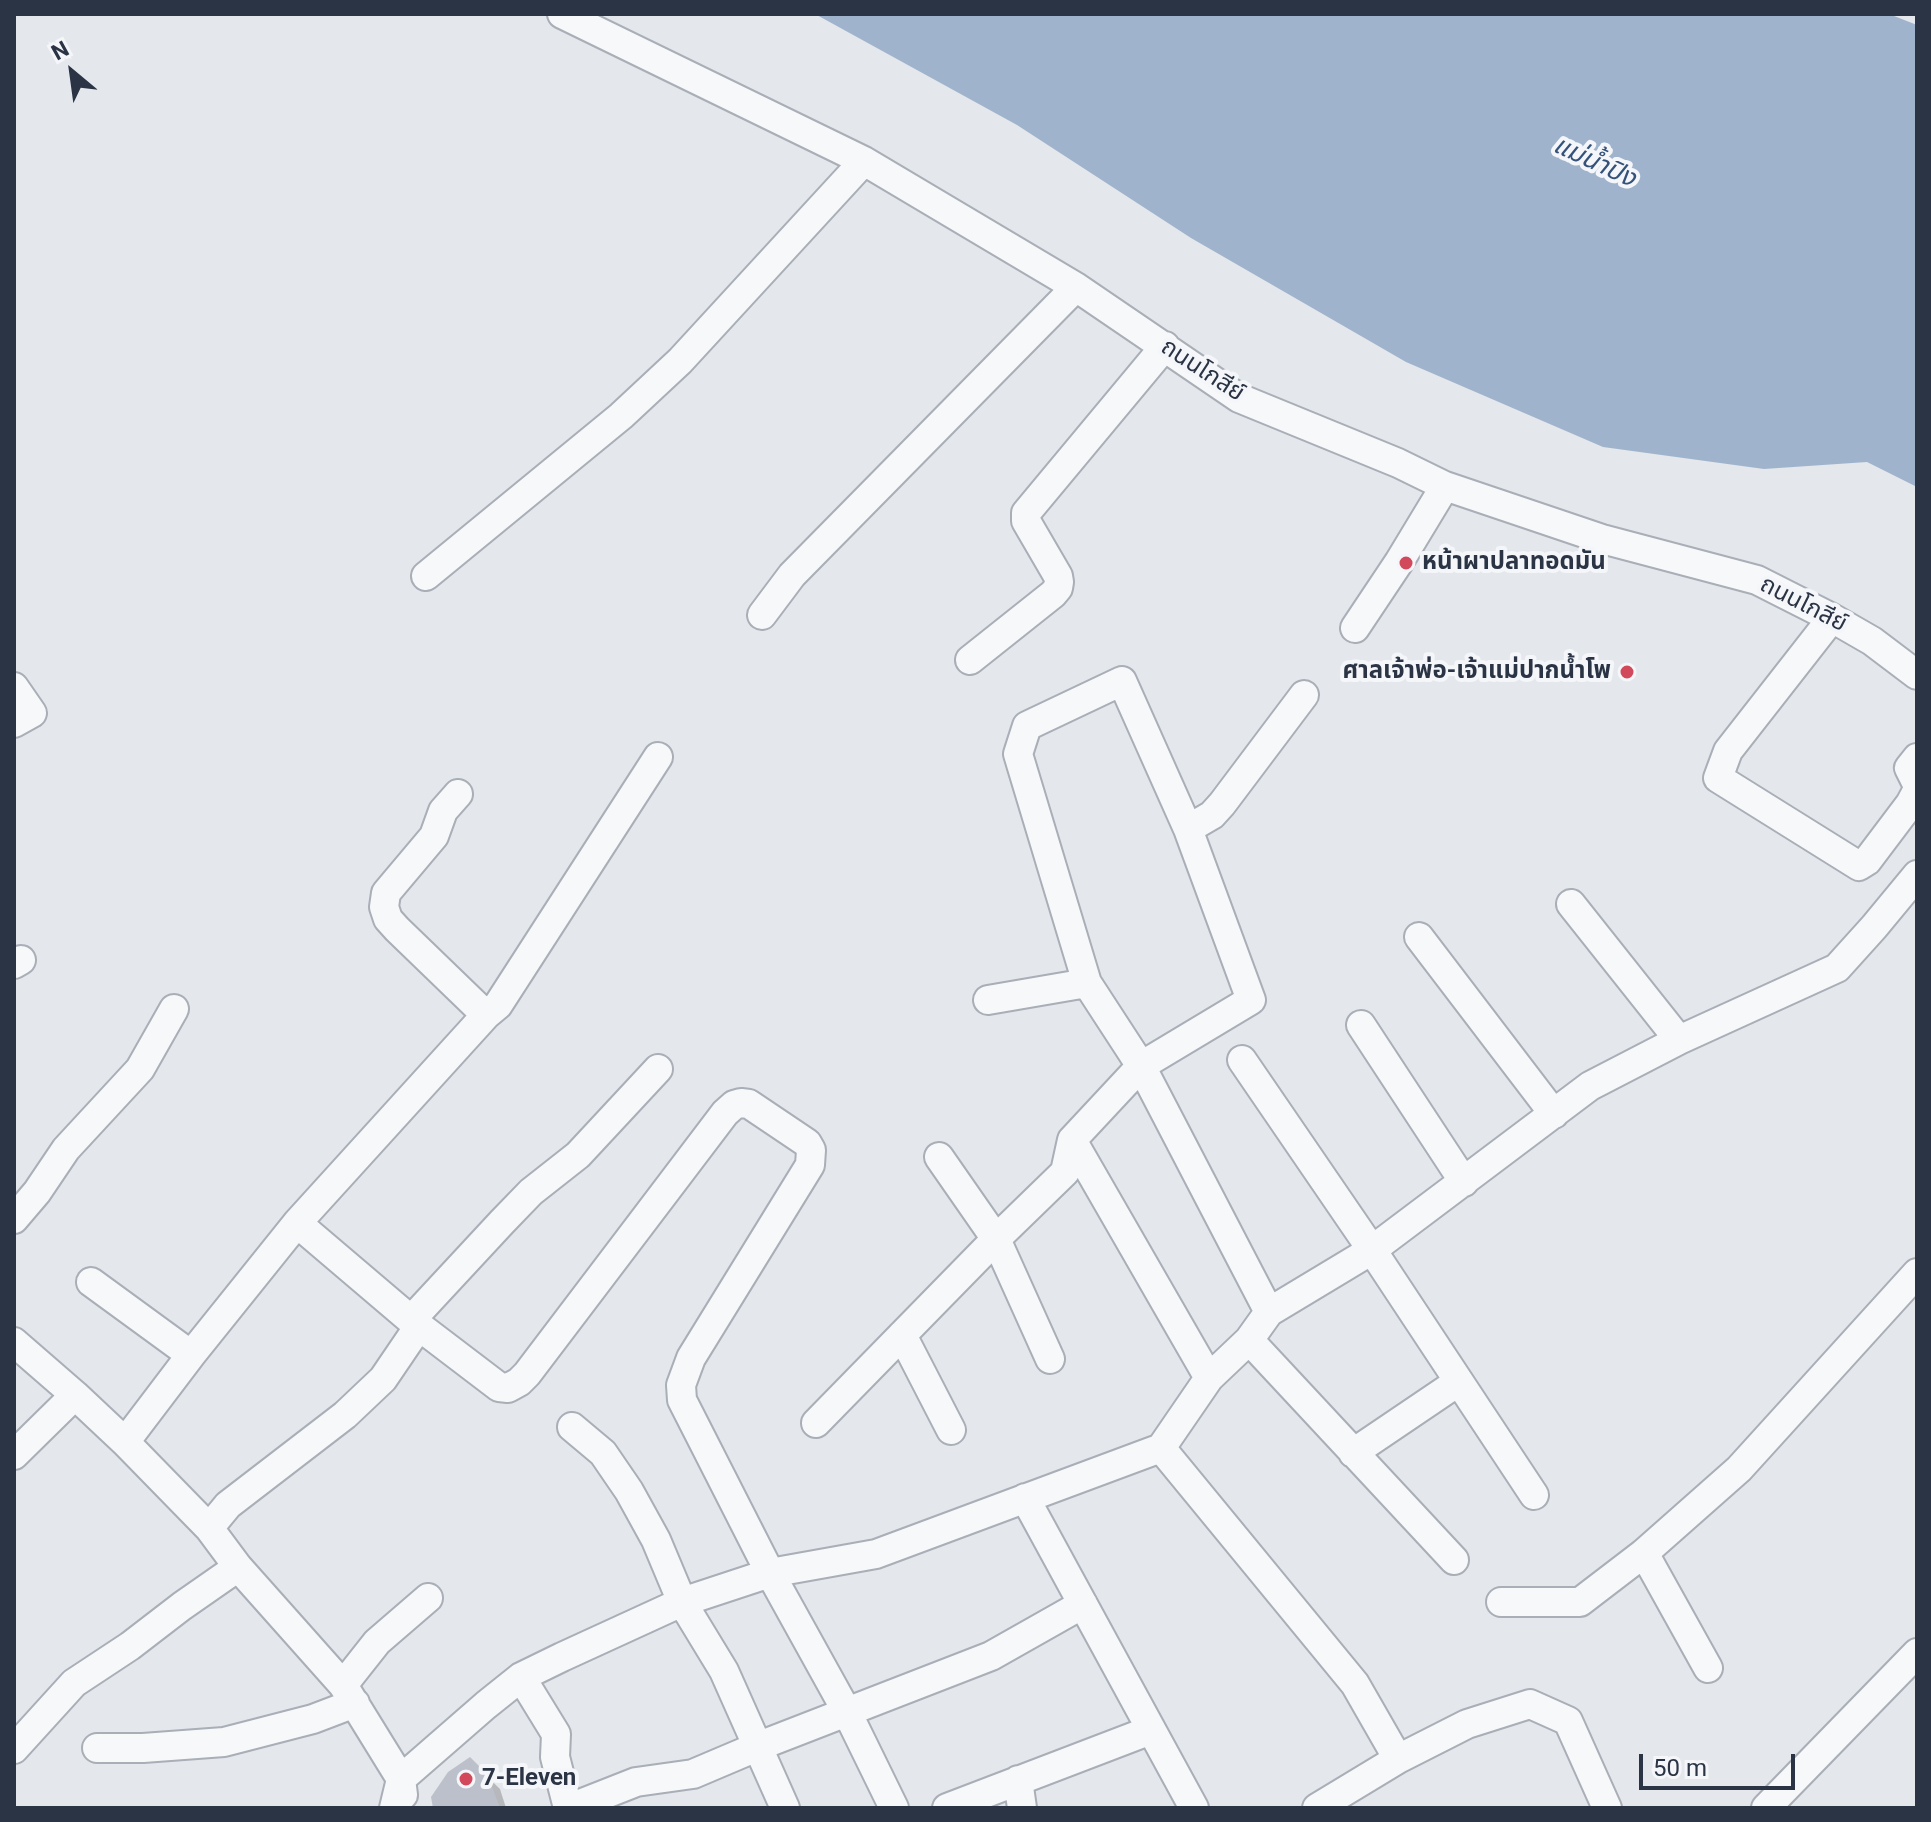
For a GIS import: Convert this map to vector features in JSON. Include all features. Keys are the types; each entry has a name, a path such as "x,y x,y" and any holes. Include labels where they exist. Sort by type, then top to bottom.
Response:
{"street":[{"name":"ถนนโกสีย์","path":"562,14 864,161 1076,287 1239,398 1398,463 1445,486 1602,539 1757,580 1872,641 1917,675"},
{"path":"426,576 621,416 680,361 864,161"},
{"path":"762,615 792,575 1076,287"},
{"path":"970,660 1058,588 1058,576 1026,521 1026,513 1165,346"},
{"path":"1355,628 1445,486"},
{"path":"1832,618 1728,751 1718,778 1859,866 1867,861 1917,791"},
{"path":"816,1423 1065,1172 1072,1140 1141,1066 1251,1000 1188,829 1122,681 1027,726 1018,754 1087,983 1141,1066 1269,1312"},
{"path":"14,687 32,713 14,723"},
{"path":"1188,829 1212,815 1222,804 1304,695"},
{"path":"125,1442 297,1223 498,1005 658,757"},
{"path":"1917,758 1909,768 1917,784"},
{"path":"458,794 443,811 434,836 386,893 384,907 388,919 397,929 486,1015"},
{"path":"394,1808 401,1779 521,1677 682,1602 770,1573 876,1554 1161,1448 1209,1378 1249,1340 1269,1312 1372,1250 1590,1086 1679,1040 1837,968 1917,875"},
{"path":"1571,904 1679,1040"},
{"path":"1419,937 1554,1114"},
{"path":"988,1000 1087,983"},
{"path":"14,1219 66,1149 140,1069 174,1009"},
{"path":"1361,1025 1464,1182"},
{"path":"1242,1060 1534,1495"},
{"path":"209,1528 228,1505 345,1415 383,1379 415,1323 531,1192 578,1155 658,1069"},
{"path":"297,1223 415,1323 499,1387 508,1388 527,1374 734,1105 749,1104 807,1143 811,1150 810,1165 691,1358 681,1385 682,1400 770,1573 847,1712 894,1808"},
{"path":"1072,1140 1209,1378"},
{"path":"939,1157 996,1239 1050,1359"},
{"path":"1501,1602 1580,1602 1644,1553 1739,1469 1917,1273"},
{"path":"91,1282 191,1355"},
{"path":"902,1335 951,1430"},
{"path":"1249,1340 1454,1560"},
{"path":"14,1342 125,1442 209,1528 238,1567 349,1694 401,1779 405,1808"},
{"path":"1353,1453 1458,1382"},
{"path":"14,1455 75,1395"},
{"path":"572,1427 603,1453 629,1491 656,1540 682,1602 724,1671 785,1808"},
{"path":"1161,1448 1355,1684 1398,1759"},
{"path":"1025,1498 1194,1808"},
{"path":"1644,1553 1708,1668"},
{"path":"14,1749 74,1683 238,1567"},
{"path":"97,1748 224,1742 313,1719 349,1694 377,1642 428,1598"},
{"path":"521,1677 556,1734 555,1757 569,1808 636,1782 693,1774 991,1656 1083,1604"},
{"path":"1766,1808 1917,1653"},
{"path":"1317,1808 1398,1759 1467,1724 1530,1704 1568,1721 1607,1808"},
{"path":"947,1808 1020,1794 1151,1730"}],"water":[{"name":"แม่น้ำปิง","path":"815,14 1889,14 1917,25 1917,487 1867,462 1764,469 1603,447 1406,362 1191,238 1017,125"}],"building":[{"name":"7-Eleven","path":"470,1757 487,1774 500,1808 433,1808 431,1797 448,1772"}],"place":[{"name":"หน้าผาปลาทอดมัน","path":"1406,563"},
{"name":"ศาลเจ้าพ่อ-เจ้าแม่ปากน้ำโพ","path":"1627,672"},
{"name":"7-Eleven","path":"466,1779"}]}
